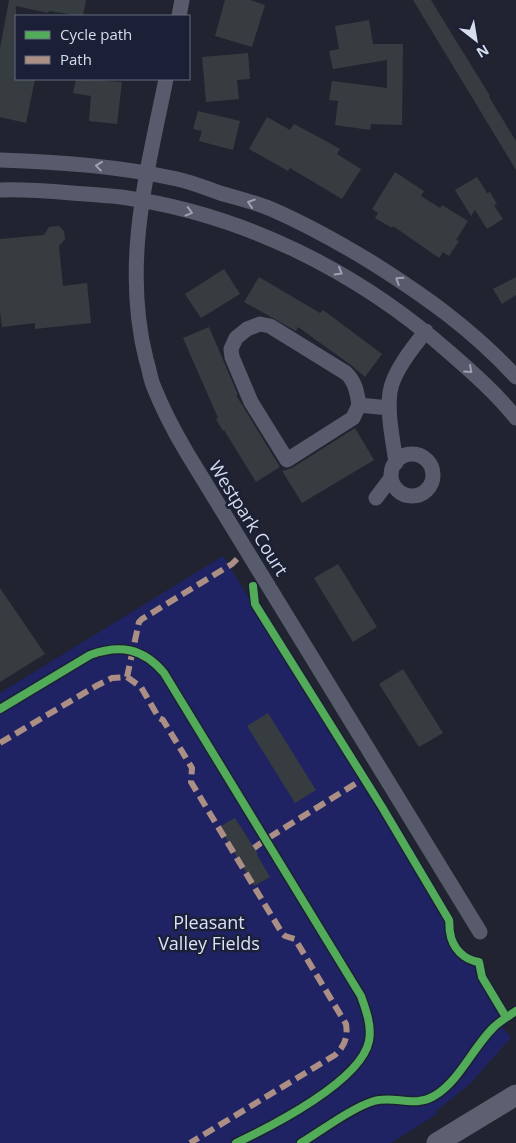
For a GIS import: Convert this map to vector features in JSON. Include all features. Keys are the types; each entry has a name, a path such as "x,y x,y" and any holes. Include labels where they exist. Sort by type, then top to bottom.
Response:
{"highway":[{"path":"465,1126 516,1088"},
{"path":"437,1143 516,1096"}],"street":[{"path":"179,15 182,0"},
{"name":"Westpark Court","path":"166,80 138,224 135,284 140,333 153,385 187,453 480,932"},
{"path":"0,160 97,165 179,180 268,208 308,226 440,307 471,332 516,377"},
{"path":"0,190 19,189 142,200 222,221 283,245 333,269 396,308 473,373 516,418"},
{"path":"260,324 270,326 352,378 359,404 353,418 287,460 252,402 232,357 231,349 236,338 260,324"},
{"path":"396,463 390,391 398,372 426,332"},
{"path":"359,404 390,408"},
{"path":"393,438 409,455"},
{"path":"409,455 417,455 428,461 432,468 432,480 428,488 419,495 411,496 399,492 391,478 392,470 396,463 402,457 409,455"},
{"path":"391,478 376,498 399,492"}],"green space":[{"name":"Pleasant Valley Fields","path":"223,556 448,921 449,940 462,958 475,965 479,979 500,1013 501,1025 511,1038 470,1084 436,1111 437,1114 391,1143 0,1143 0,693"}],"building":[{"path":"9,0 86,0 83,15 49,11 48,13 16,6 15,80 35,80 26,123 0,117 0,48"},
{"path":"225,0 250,0 265,5 252,47 215,36"},
{"path":"413,0 431,0 490,96 516,141 516,170"},
{"path":"369,20 373,44 403,44 402,125 371,124 370,130 335,125 338,101 329,100 332,81 387,88 387,60 333,69 329,51 339,49 335,26"},
{"path":"248,53 250,79 237,80 239,99 206,102 202,57"},
{"path":"76,80 122,82 117,124 89,121 91,96 73,93"},
{"path":"198,111 240,121 233,150 199,141 202,131 193,129"},
{"path":"267,117 290,130 294,124 324,140 340,149 337,154 361,169 342,199 290,168 288,171 249,149"},
{"path":"395,172 424,191 421,196 440,208 442,205 468,221 456,240 459,241 449,256 443,252 439,258 393,226 392,228 375,218 378,213 372,209"},
{"path":"477,177 487,193 490,192 497,204 494,205 503,219 487,229 475,210 471,216 455,190"},
{"path":"59,226 64,231 65,239 59,246 63,286 87,283 91,323 35,329 35,323 2,327 0,312 0,239 44,235 49,227"},
{"path":"224,269 240,294 201,318 185,294"},
{"path":"259,277 320,313 323,310 382,354 365,377 298,327 296,331 244,302"},
{"path":"516,277 516,295 502,304 493,289"},
{"path":"209,327 238,395 236,395 280,467 256,482 216,419 218,418 183,338"},
{"path":"355,428 374,460 302,503 282,471 292,468"},
{"path":"338,564 377,627 353,642 314,578"},
{"path":"0,588 45,654 0,682"},
{"path":"403,669 443,733 419,747 379,684"},
{"path":"268,713 316,790 295,803 247,726"},
{"path":"235,818 270,877 254,886 219,827"}],"marked path":[{"path":"0,743 96,686 112,678 127,677 139,622 232,564 237,559"},
{"path":"127,677 141,687 159,718 163,720 192,768 191,782 282,933 295,939 346,1024 347,1033 345,1041 335,1055 190,1143"},
{"path":"254,848 363,779"}],"cycle path":[{"path":"253,586 255,604 382,807 449,920 453,943 468,959 479,962 482,977 506,1017"},
{"path":"0,709 90,655 121,649 130,650 148,658 164,673 361,996 367,1012 370,1035 362,1056 350,1071 313,1101 271,1126 236,1143"},
{"path":"301,1143 347,1114 374,1101 389,1099 419,1101 434,1096 451,1082 486,1035 516,1011"}]}
